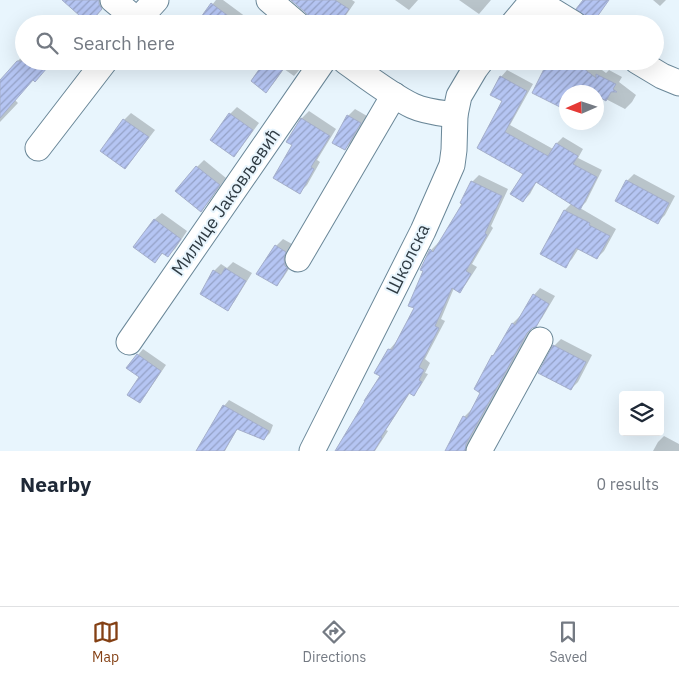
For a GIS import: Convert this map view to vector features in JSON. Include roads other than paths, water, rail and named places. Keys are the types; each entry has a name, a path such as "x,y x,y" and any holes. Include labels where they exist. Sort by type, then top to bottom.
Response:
{"street":[{"path":"113,0 129,15"},
{"path":"142,15 156,0"},
{"path":"269,0 286,15"},
{"path":"521,15 534,0 559,15"},
{"path":"38,148 98,70"},
{"name":"Милице Јаковљевић","path":"129,342 317,70"},
{"path":"358,70 394,95 414,106 429,111 455,115"},
{"name":"Школска","path":"312,451 423,232 452,165 455,115 459,96 474,70"},
{"path":"652,70 679,83"},
{"path":"298,259 394,95"},
{"path":"479,451 540,340"}]}
